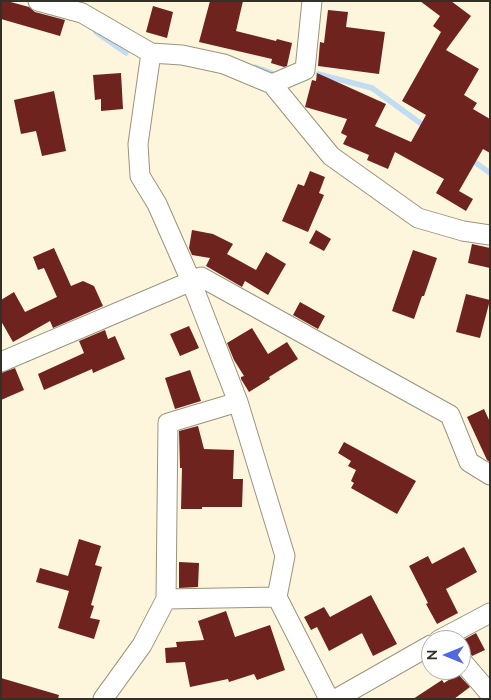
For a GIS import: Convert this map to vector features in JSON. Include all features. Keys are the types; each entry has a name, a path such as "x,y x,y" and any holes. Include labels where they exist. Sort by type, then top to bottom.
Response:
{"street":[{"path":"38,1 84,7 151,53 182,55 224,64 272,84 331,156 418,218 462,231 490,235"},
{"path":"272,84 305,70 312,1"},
{"path":"151,53 138,144 140,176 157,204 191,281 238,402 285,556 277,596 329,699"},
{"path":"1,362 201,277 450,415 469,462 490,475"},
{"path":"103,699 142,645 166,599 168,423 238,402"},
{"path":"166,599 277,596"},
{"path":"459,630 490,613"},
{"path":"336,699 421,651"},
{"path":"471,672 490,694"}],"building":[{"path":"1,1 29,7 35,12 65,20 60,36 1,19"},
{"path":"210,1 243,1 236,31 292,43 287,66 284,67 271,63 272,59 199,42"},
{"path":"420,1 451,1 471,16 446,50 479,69 464,95 477,103 473,109 490,119 490,153 483,149 459,191 473,199 466,211 436,193 444,179 395,152 388,169 367,160 369,155 343,144 347,136 341,133 347,119 305,107 312,80 316,81 317,73 386,104 375,126 411,142 426,115 402,101 441,32 433,26 440,16"},
{"path":"153,6 173,12 167,38 146,32"},
{"path":"328,10 348,12 346,27 385,32 379,74 318,66 320,42 324,43"},
{"path":"121,73 123,109 101,111 101,99 95,100 93,75"},
{"path":"54,91 66,151 42,156 36,131 21,134 14,100"},
{"path":"310,171 325,177 319,193 324,195 308,232 282,221 298,184 304,186"},
{"path":"192,230 213,234 233,244 227,254 256,270 266,252 286,264 268,295 245,281 242,287 206,266 210,258 192,255 189,248"},
{"path":"316,230 331,239 324,251 309,243"},
{"path":"472,244 490,248 490,268 468,263"},
{"path":"54,248 71,286 83,281 94,286 103,306 53,328 50,321 13,342 1,321 1,300 14,292 25,312 57,297 44,268 38,270 33,257"},
{"path":"413,250 437,258 414,319 392,311"},
{"path":"466,294 490,300 480,338 456,332"},
{"path":"300,302 325,316 318,329 293,315"},
{"path":"189,326 199,348 180,356 170,334"},
{"path":"252,328 268,354 287,342 298,359 249,392 241,379 244,376 234,360 227,343"},
{"path":"105,330 108,339 115,336 125,359 93,373 92,369 44,390 38,374 84,353 79,341"},
{"path":"15,368 24,390 1,400 1,373"},
{"path":"190,370 201,401 175,409 165,378"},
{"path":"484,409 490,422 490,462 487,460 467,417"},
{"path":"198,426 204,449 234,450 233,479 243,479 242,507 181,509 182,468 180,468 179,431"},
{"path":"344,442 416,481 397,514 351,488 354,483 351,481 356,470 348,466 351,461 338,453"},
{"path":"79,539 101,546 95,565 102,567 91,605 94,606 90,618 100,620 94,639 58,628 69,591 36,582 40,568 68,576"},
{"path":"464,547 477,572 446,589 458,613 437,624 409,566 428,556 432,564"},
{"path":"179,562 199,563 198,587 179,588"},
{"path":"371,595 397,644 373,656 362,633 329,651 317,627 311,630 304,617 324,607 330,617"},
{"path":"226,611 235,637 270,625 285,670 257,680 254,674 229,682 228,679 190,687 185,662 166,663 165,648 177,647 176,642 204,640 198,621"},
{"path":"476,633 485,650 472,656 471,654 471,636"},
{"path":"1,678 59,695 58,699 1,699"},
{"path":"442,680 444,683 449,680 464,680 470,687 454,699 413,699"}],"waterway":[{"path":"96,32 126,53"},
{"path":"255,67 272,73"},
{"path":"318,74 372,88 427,128"},
{"path":"469,158 490,173"}]}
